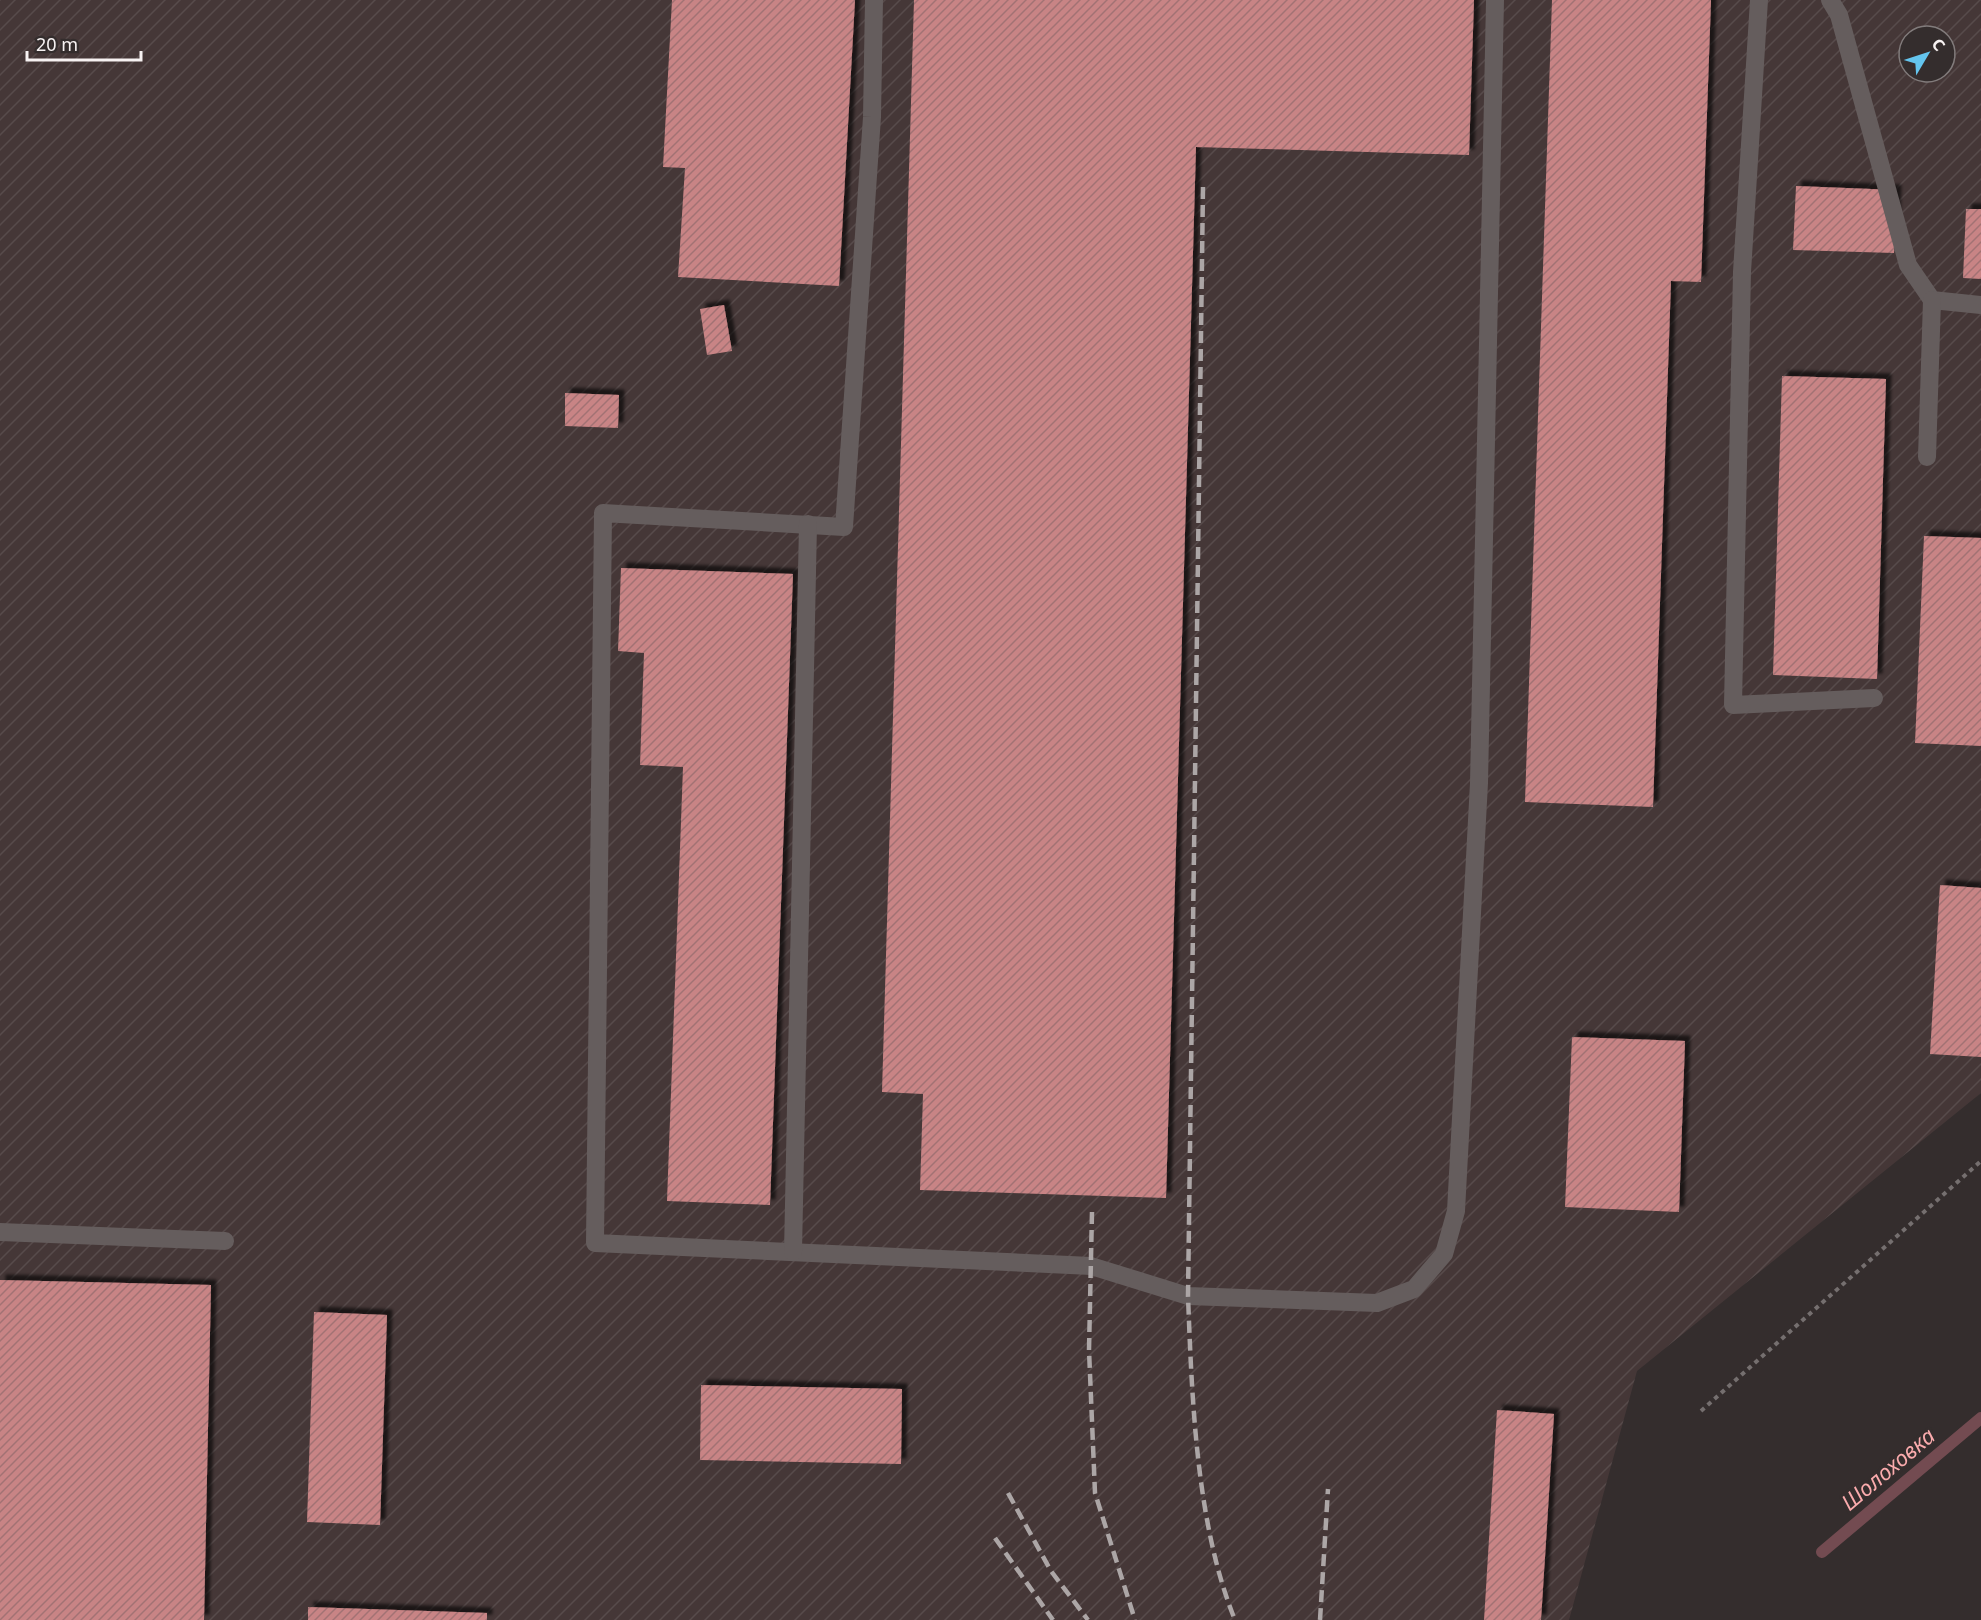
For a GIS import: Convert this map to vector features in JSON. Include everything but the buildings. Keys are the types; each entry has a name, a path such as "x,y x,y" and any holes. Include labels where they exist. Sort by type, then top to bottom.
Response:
{"lane":[{"path":"874,0 872,117 844,527 603,513 595,1243 1090,1266 1188,1296 1377,1303 1414,1289 1444,1254 1456,1211 1479,783 1495,0"},
{"path":"1759,0 1742,272 1733,705 1874,698"},
{"path":"1830,0 1839,15 1908,265 1932,300 1927,457"},
{"path":"1932,300 1981,305"},
{"path":"793,1252 808,524"},
{"path":"0,1232 225,1241"}],"path":[{"path":"1701,1411 1981,1161"}],"shaded area":[{"path":"0,0 1981,0 1981,1093 1637,1371 1569,1620 0,1620"}],"waterway":[{"name":"Шолоховка","path":"1822,1552 1981,1418"}],"railway":[{"path":"1203,187 1188,1296 1198,1461 1212,1543 1222,1583 1235,1620"},
{"path":"1092,1212 1089,1350 1095,1493 1135,1620"},
{"path":"1320,1620 1328,1489"},
{"path":"1008,1493 1051,1571 1088,1620"},
{"path":"995,1538 1053,1620"}]}
